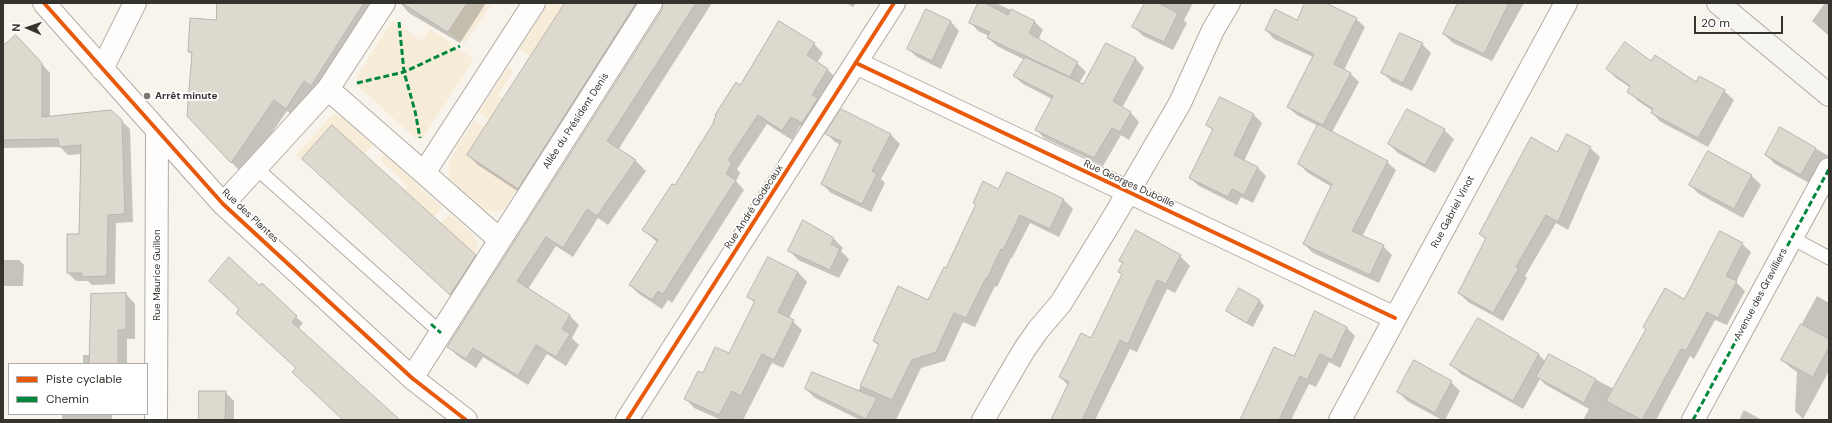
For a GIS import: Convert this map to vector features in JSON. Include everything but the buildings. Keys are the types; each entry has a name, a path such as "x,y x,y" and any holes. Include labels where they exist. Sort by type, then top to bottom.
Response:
{"main road":[{"path":"1718,3 1829,95"}],"street":[{"name":"Rue des Plantes","path":"44,3 223,204 412,378 466,420"},
{"path":"102,69 134,3"},
{"path":"223,204 328,89 384,3"},
{"path":"424,173 534,3"},
{"name":"Allée du Président Denis","path":"412,378 651,3"},
{"name":"Rue André Godecaux","path":"627,420 894,3"},
{"path":"983,420 1038,330 1061,303 1180,103 1213,30 1229,3"},
{"name":"Rue Gabriel Vinot","path":"1340,420 1566,3"},
{"name":"Rue Georges Duboille","path":"856,63 1395,318"},
{"path":"328,89 500,240"},
{"name":"Rue Maurice Guillon","path":"156,420 157,131"},
{"name":"Avenue des Gravilliers","path":"1693,420 1829,169"}],"lane":[{"path":"256,168 431,324"},
{"path":"1792,238 1829,258"}],"shaded area":[{"path":"467,3 492,3 465,43 448,32"},
{"path":"549,3 565,3 530,56 519,49"},
{"path":"636,3 504,209 493,212 482,208 450,179 449,171 452,156 474,121 485,127 467,155 506,181"},
{"path":"392,21 422,41 430,29 474,60 424,136 421,137 416,137 411,134 358,86 356,82 358,75"},
{"path":"508,67 513,71 498,95 503,98 489,120 479,112"},
{"path":"333,114 343,118 373,145 365,154 332,125 301,160 296,155"},
{"path":"384,154 443,208 434,217 405,190 408,186 380,160"},
{"path":"450,214 474,236 478,245 475,254 441,223"}],"marked path":[{"path":"399,22 404,72 415,111 420,138"},
{"path":"357,83 404,72 460,46"},
{"path":"1693,420 1829,169"},
{"path":"431,324 441,333"}],"cycle path":[{"path":"44,3 223,204 412,378 466,420"},
{"path":"627,420 894,3"},
{"path":"856,63 1395,318"}],"place":[{"name":"Arrêt minute","path":"147,96"}]}
